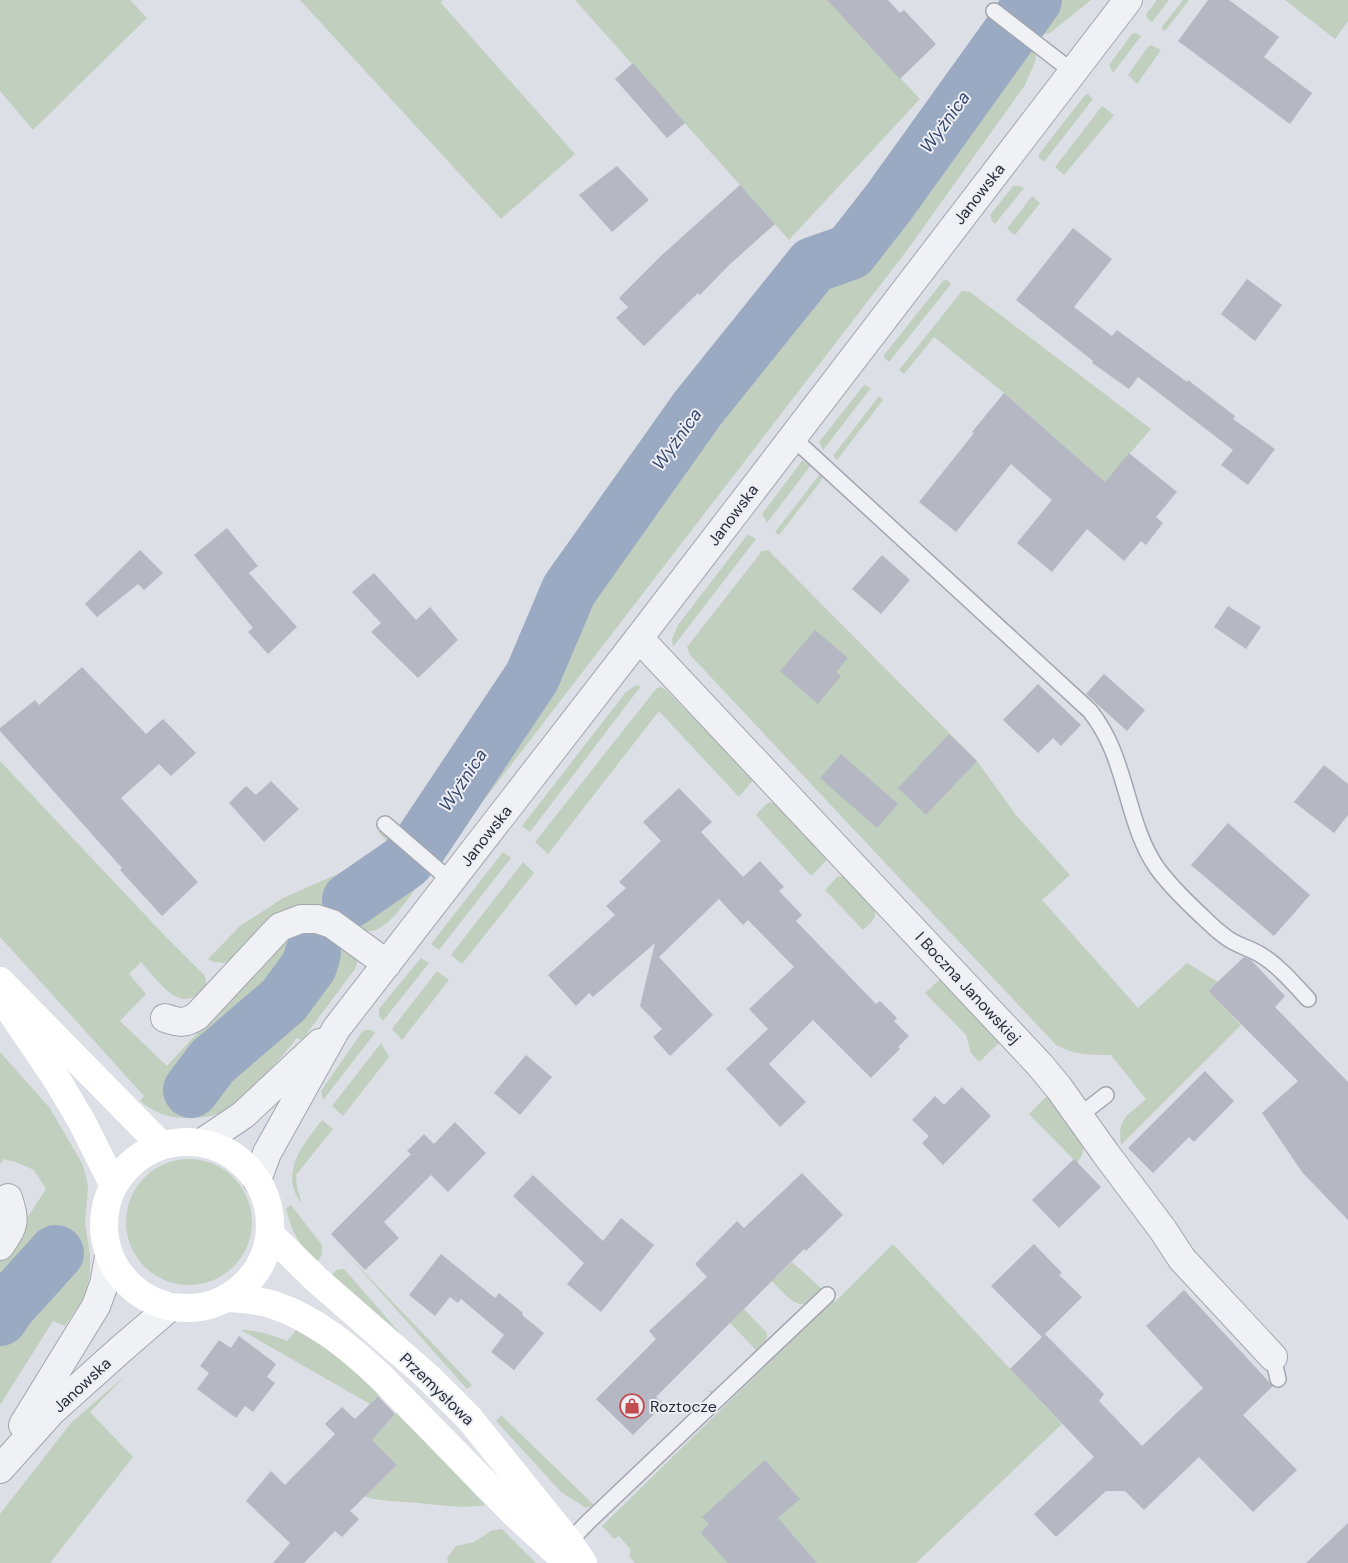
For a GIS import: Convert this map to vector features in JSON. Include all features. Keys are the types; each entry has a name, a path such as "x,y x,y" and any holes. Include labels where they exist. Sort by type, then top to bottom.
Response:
{"main road":[{"path":"0,981 161,1145"},
{"path":"0,996 56,1078 82,1122 113,1184"},
{"path":"175,1142 203,1142 216,1146 234,1156 249,1169 264,1192 270,1220 270,1234 263,1259 258,1267 248,1281 228,1298 204,1307 170,1307 150,1300 131,1287 116,1270 104,1242 104,1212 113,1184 126,1167 142,1154 161,1145 175,1142"},
{"name":"Przemysłowa","path":"270,1234 317,1280 428,1378 469,1418 574,1556"},
{"name":"Przemysłowa","path":"228,1298 274,1305 316,1326 357,1355 380,1376 515,1514 574,1556"}],"street":[{"name":"Janowska","path":"203,1142 243,1115 336,1029 639,638 1128,0"},
{"name":"I Boczna Janowskiej","path":"639,638 1040,1065 1163,1230 1182,1259 1279,1366"},
{"path":"165,1018 177,1022 186,1022 197,1016 280,928 301,919 318,919 332,924 388,964"},
{"name":"Janowska","path":"257,1180 267,1153 336,1029"},
{"path":"0,1246 14,1221 8,1198"},
{"name":"Janowska","path":"0,1460 96,1306 104,1284 109,1256"},
{"name":"Janowska","path":"0,1470 52,1411 170,1307"}],"lane":[{"path":"999,15 1073,72"},
{"path":"792,438 1090,711 1100,723 1110,744 1140,834 1156,866 1177,894 1225,938 1262,955 1308,999"},
{"path":"385,824 451,881"},
{"path":"1079,1116 1106,1095"},
{"path":"574,1556 587,1523 827,1295"}],"green space":[{"path":"0,0 130,0 147,18 33,130 0,91"},
{"path":"300,0 443,0 441,3 575,154 501,219"},
{"path":"575,0 827,0 920,99 789,240"},
{"path":"1039,0 1091,0 1050,33 1039,35 1022,23"},
{"path":"1157,0 1169,0 1152,22 1147,18 1146,14"},
{"path":"1183,0 1189,0 1165,31 1161,28"},
{"path":"1285,0 1348,0 1348,21 1335,39"},
{"path":"1136,33 1141,36 1113,73 1109,65 1132,34"},
{"path":"1016,34 1031,47 1036,56 1025,85 908,249 441,856 431,855 423,846 535,677 572,593 702,409 814,268 852,255"},
{"path":"1151,45 1161,50 1137,84 1128,75"},
{"path":"1086,94 1093,99 1044,162 1039,158 1039,154"},
{"path":"1102,106 1114,115 1064,175 1055,167"},
{"path":"1013,186 1024,188 995,224 990,215"},
{"path":"1032,196 1040,203 1015,235 1007,229"},
{"path":"947,280 951,284 889,362 885,359 884,355 943,281"},
{"path":"962,291 970,292 1151,429 1105,482 1004,393 934,337 904,374 899,370"},
{"path":"864,385 871,388 823,450 819,442"},
{"path":"879,396 883,400 837,460 833,456"},
{"path":"802,461 811,465 767,523 762,514"},
{"path":"820,474 822,476 821,481 779,535 775,532"},
{"path":"748,534 756,539 673,647 672,639 678,625"},
{"path":"768,550 977,761 1016,815 1070,875 1042,900 1138,1008 1187,963 1218,982 1208,991 1241,1025 1121,1145 1122,1123 1146,1099 1111,1055 1076,1053 1056,1045 690,655 687,647 762,551"},
{"path":"636,685 641,686 530,832 522,826 626,692"},
{"path":"661,687 753,780 739,797 659,711 548,854 535,842 656,689"},
{"path":"0,761 204,975 206,990 199,995 184,999 173,995 167,990 141,962 129,974 146,994 120,1021 167,1066 288,934 315,928 358,960 355,969 302,1040 297,1038 260,1081 227,1109 209,1116 180,1118 162,1114 145,1105 140,1101 144,1096 0,937"},
{"path":"770,802 774,803 825,857 826,861 811,876 756,815"},
{"path":"380,830 426,874 399,910 383,926 374,931 366,931 355,927 338,916 224,963 208,959 240,926 283,898 395,849 378,832"},
{"path":"503,852 511,858 439,950 431,944"},
{"path":"523,862 534,873 462,964 451,955"},
{"path":"844,876 874,907 875,917 863,930 825,890 837,877"},
{"path":"421,958 429,963 383,1021 379,1016 379,1009"},
{"path":"437,971 449,980 402,1040 392,1029"},
{"path":"940,979 1000,1042 979,1062 971,1053 966,1035 925,993"},
{"path":"366,1030 375,1033 323,1100 321,1091 362,1032"},
{"path":"381,1043 389,1057 343,1116 332,1106"},
{"path":"0,1052 49,1107 82,1163 88,1187 85,1223 90,1255 90,1274 85,1296 65,1326 53,1321 0,1405 0,1260 46,1189 34,1170 4,1159 0,1164"},
{"path":"1048,1095 1084,1145 1082,1155 1077,1163 1029,1114"},
{"path":"322,1120 333,1129 296,1175 302,1204 295,1193 292,1181 293,1170 301,1149"},
{"path":"189,1159 213,1164 233,1178 247,1198 252,1222 247,1246 233,1266 213,1280 189,1285 165,1280 145,1266 131,1246 126,1222 131,1198 145,1178 165,1164"},
{"path":"291,1205 322,1245 322,1255 317,1262 305,1250 294,1232 286,1208"},
{"path":"893,1244 1062,1424 916,1563 635,1563 629,1556 631,1550 619,1536 614,1539 602,1526 833,1300 835,1302"},
{"path":"345,1252 472,1385 467,1389"},
{"path":"792,1262 822,1289 807,1303 798,1304 793,1301 772,1281"},
{"path":"344,1269 399,1332 397,1334 332,1275 336,1270"},
{"path":"744,1309 767,1333 766,1343 713,1394 706,1390 715,1391 756,1350 730,1323"},
{"path":"241,1330 265,1333 287,1341 296,1330 329,1350 379,1395 370,1404"},
{"path":"125,1376 90,1412 133,1457 50,1563 0,1563 0,1514 71,1423"},
{"path":"397,1412 485,1505 452,1506 382,1500 360,1495 371,1490 397,1465 372,1440"},
{"path":"501,1415 594,1505 586,1508 561,1492 496,1421"},
{"path":"502,1529 536,1563 448,1563 447,1558 456,1546 474,1542 491,1531"}],"building":[{"path":"827,0 888,0 900,13 904,10 936,44 900,79"},
{"path":"1208,0 1229,0 1279,37 1264,57 1312,93 1290,124 1178,41"},
{"path":"633,63 685,123 667,138 615,79"},
{"path":"617,166 649,200 612,232 579,195"},
{"path":"740,185 775,224 728,266 700,295 698,293 644,346 616,318 628,307 619,298 663,254"},
{"path":"1073,228 1112,259 1074,307 1112,336 1117,330 1187,382 1188,380 1235,416 1233,419 1275,449 1248,485 1221,465 1233,450 1138,377 1129,389 1092,363 1093,361 1016,300"},
{"path":"1247,279 1282,305 1255,341 1221,314"},
{"path":"1004,393 1105,482 1129,453 1177,492 1156,517 1163,523 1146,545 1141,541 1124,561 1087,529 1052,572 1017,543 1052,500 1011,464 956,532 919,502"},
{"path":"227,528 258,566 249,573 297,627 268,654 248,632 253,628 194,555"},
{"path":"140,550 163,573 144,590 138,584 97,617 85,604"},
{"path":"882,555 910,580 881,614 852,589"},
{"path":"374,573 416,620 430,607 458,640 418,678 371,632 381,623 352,592"},
{"path":"1228,606 1261,627 1246,649 1214,627"},
{"path":"815,630 848,658 836,672 841,676 818,704 780,671"},
{"path":"82,667 146,734 163,719 196,753 171,776 159,764 121,798 198,882 162,916 120,870 122,868 0,731 0,728 35,700 39,705"},
{"path":"1104,674 1145,710 1127,731 1086,694"},
{"path":"1038,684 1081,725 1061,746 1053,738 1038,753 1003,720"},
{"path":"949,734 977,761 926,815 898,788"},
{"path":"841,754 898,804 877,828 820,778"},
{"path":"1324,765 1348,784 1348,815 1334,833 1294,802"},
{"path":"271,781 299,809 264,842 229,803 246,786 256,795"},
{"path":"679,788 712,822 701,832 743,877 760,861 784,887 779,891 802,915 796,921 876,1004 880,1001 897,1018 894,1021 909,1036 898,1047 900,1049 871,1078 813,1020 769,1064 806,1102 780,1127 726,1069 768,1029 749,1009 794,967 748,920 743,925 719,899 659,957 713,1015 670,1056 653,1037 662,1029 640,1006 655,943 593,997 589,993 576,1006 548,975 615,915 606,906 626,888 619,882 661,841 643,822"},
{"path":"1228,823 1310,895 1274,936 1191,865"},
{"path":"1244,957 1251,960 1285,996 1275,1007 1348,1082 1348,1220 1302,1172 1262,1113 1298,1081 1208,991"},
{"path":"526,1055 552,1077 520,1115 494,1093"},
{"path":"1205,1071 1234,1101 1194,1142 1189,1137 1153,1173 1128,1148"},
{"path":"962,1087 991,1116 943,1165 922,1143 929,1136 912,1120 935,1096 944,1105"},
{"path":"455,1122 486,1153 448,1192 431,1175 384,1222 399,1238 365,1270 331,1234 411,1154 407,1151 424,1134 434,1144"},
{"path":"1074,1159 1101,1187 1059,1228 1032,1200"},
{"path":"802,1173 843,1215 806,1251 804,1249 656,1397 664,1404 633,1435 596,1399 656,1339 649,1331 707,1277 695,1264 737,1221 744,1228"},
{"path":"533,1175 603,1241 621,1218 654,1245 601,1312 567,1284 584,1263 513,1196"},
{"path":"1034,1244 1062,1273 1059,1275 1082,1297 1045,1334 1104,1394 1099,1401 1142,1446 1203,1388 1146,1326 1184,1290 1273,1386 1243,1415 1297,1470 1253,1512 1199,1457 1144,1510 1125,1491 1106,1491 1056,1537 1034,1514 1094,1457 1010,1369 1042,1337 991,1286"},
{"path":"441,1254 495,1298 499,1293 544,1333 514,1370 491,1352 504,1335 461,1299 458,1303 450,1297 435,1316 409,1295"},
{"path":"239,1336 276,1364 267,1377 275,1383 253,1412 245,1406 236,1418 197,1389 209,1373 200,1366 219,1340 231,1348"},
{"path":"378,1396 395,1414 372,1440 397,1465 350,1511 359,1519 342,1537 335,1531 304,1563 273,1563 290,1543 246,1501 271,1471 285,1485 335,1434 325,1424 342,1407 355,1419"},
{"path":"765,1460 800,1499 778,1518 817,1563 728,1563 701,1533 709,1524 702,1517"},
{"path":"1348,1523 1348,1563 1306,1563"}],"waterway":[{"name":"Wyżnica","path":"350,900 405,862 420,845 532,677 569,590 698,408 813,265 850,252 889,202 1034,0"},
{"name":"Wyżnica","path":"191,1090 212,1062 284,1000 309,966 313,953"},
{"name":"Wyżnica","path":"0,1318 8,1306 56,1253"}],"place":[{"name":"Roztocze","path":"632,1406"}]}
